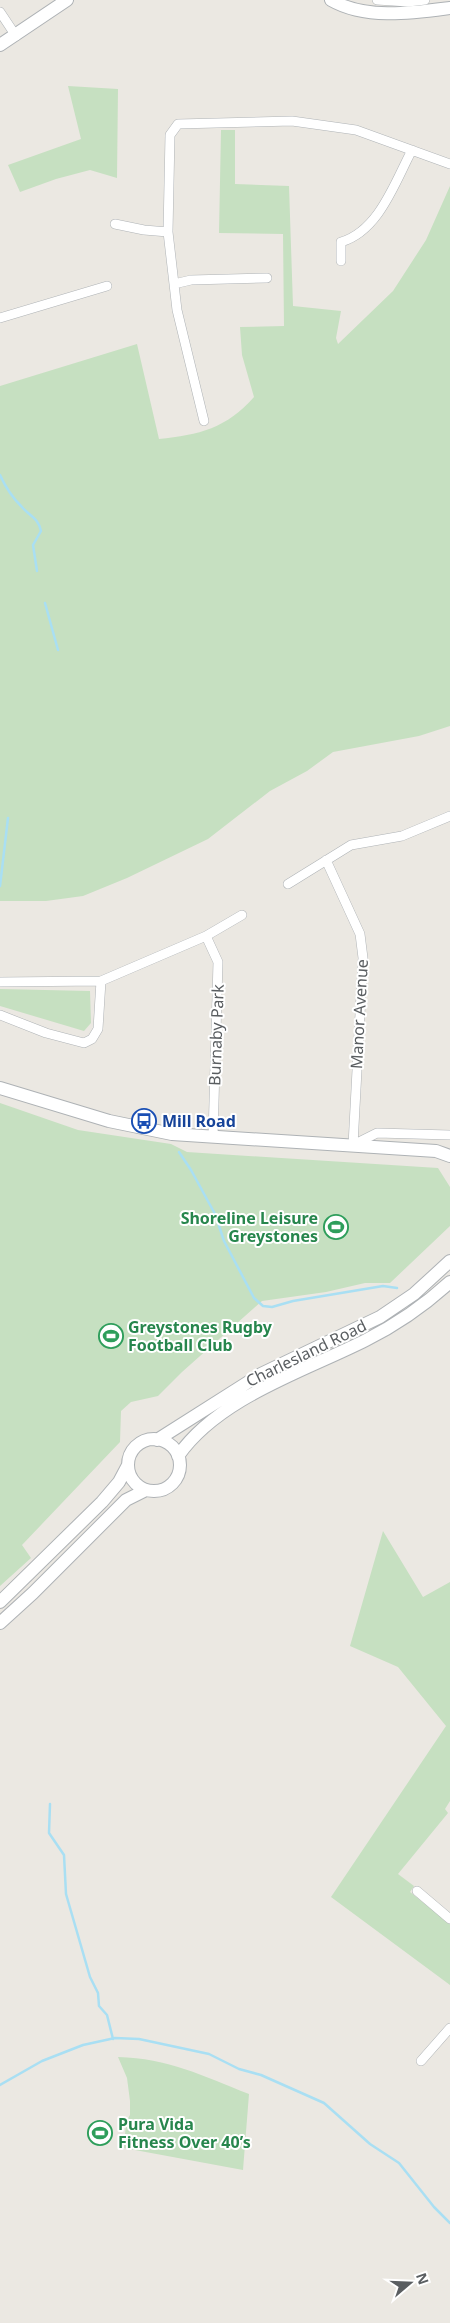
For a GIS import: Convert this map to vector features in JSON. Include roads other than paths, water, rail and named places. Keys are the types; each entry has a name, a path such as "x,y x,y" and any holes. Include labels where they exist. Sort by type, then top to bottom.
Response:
{"main road":[{"path":"0,45 67,0"},
{"path":"331,0 354,9 371,12 429,11 450,8"},
{"path":"0,1088 109,1121 172,1134 436,1151 450,1156"},
{"name":"Charlesland Road","path":"157,1440 261,1374 380,1317 414,1294 450,1261"},
{"name":"Charlesland Road","path":"178,1456 197,1432 263,1388 366,1340 398,1322 427,1303 450,1282"},
{"path":"0,1602 102,1502 119,1482 135,1448 144,1441 157,1440 171,1446 178,1456 180,1471 174,1482 164,1490 146,1490 126,1500 33,1593 0,1623"},
{"path":"128,1465 134,1482 146,1490"}],"street":[{"path":"377,0 408,2 425,0"},
{"path":"0,12 16,36"},
{"path":"204,421 177,310 168,232 170,135 178,124 292,121 356,130 450,164"},
{"path":"341,261 341,242 351,239 377,215 412,150"},
{"path":"115,224 144,230 168,232"},
{"path":"174,284 191,280 267,278"},
{"path":"0,318 107,286"},
{"path":"288,884 350,845 402,836 450,816"},
{"name":"Manor Avenue","path":"326,860 360,934 364,958 353,1145"},
{"path":"0,982 101,981 206,936 242,915"},
{"name":"Burnaby Park","path":"206,936 218,962 213,1137"},
{"path":"0,1015 46,1033 84,1043 92,1039 98,1029 101,981"},
{"path":"353,1145 378,1133 450,1135"},
{"path":"417,1891 450,1919"},
{"path":"421,2061 450,2028"}],"waterway":[{"path":"0,475 15,499 40,526 41,531 33,545 37,571"},
{"path":"45,603 58,650"},
{"path":"0,886 8,818"},
{"path":"179,1152 215,1214 224,1241 254,1298 263,1306 272,1307 293,1301 383,1286 397,1288"},
{"path":"50,1804 49,1833 64,1855 66,1894 90,1977 98,1993 99,2006 107,2015 113,2039"},
{"path":"0,2085 42,2061 83,2045 115,2038 139,2039 209,2054 239,2069 261,2075 324,2103 370,2144 399,2163 434,2207 450,2223"}],"place":[{"name":"Mill Road","path":"144,1121"},
{"name":"Shoreline Leisure Greystones","path":"336,1227"},
{"name":"Greystones Rugby Football Club","path":"111,1336"},
{"name":"Pura Vida Fitness Over 40’s","path":"100,2133"}]}
